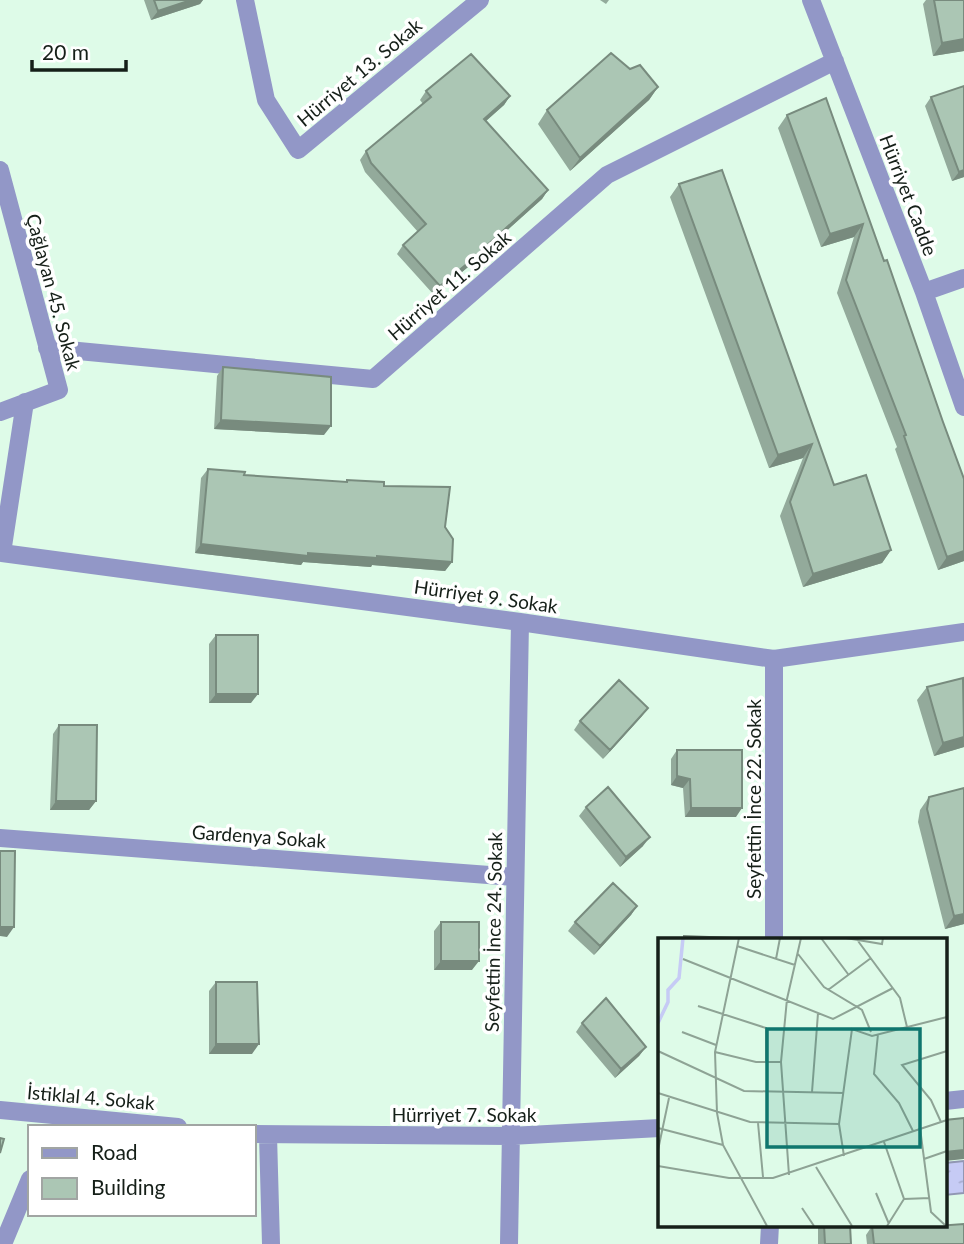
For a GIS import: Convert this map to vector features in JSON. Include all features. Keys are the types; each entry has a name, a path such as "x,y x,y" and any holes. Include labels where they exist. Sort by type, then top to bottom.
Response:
{"street":[{"name":"Hürriyet 13. Sokak","path":"245,0 266,100 298,150 480,0"},
{"name":"Hürriyet Cadde","path":"811,0 924,292 964,407"},
{"name":"Hürriyet 11. Sokak","path":"47,348 373,379 607,175 835,61"},
{"name":"Çağlayan 45. Sokak","path":"0,170 59,390 25,401"},
{"path":"924,292 964,278"},
{"path":"0,412 25,401"},
{"path":"2,553 25,401"},
{"name":"Hürriyet 9. Sokak","path":"2,553 520,622 774,659 964,632"},
{"name":"Seyfettin İnce 24. Sokak","path":"509,1244 520,622"},
{"name":"Seyfettin İnce 22. Sokak","path":"774,659 774,938"},
{"name":"Gardenya Sokak","path":"0,838 515,877"},
{"path":"946,1101 964,1099"},
{"name":"İstiklal 4. Sokak","path":"0,1110 54,1121 137,1125"},
{"name":"Hürriyet 7. Sokak","path":"261,1135 510,1136 658,1129"},
{"path":"261,1135 271,1244"},
{"path":"3,1244 28,1184"},
{"path":"769,1244 770,1226"}],"water":[{"path":"964,1161 964,1193 946,1195 946,1163"}],"building":[{"path":"154,0 191,0 158,11"},
{"path":"934,0 964,0 964,39 942,43"},
{"path":"611,53 630,69 640,65 658,87 580,158 547,110"},
{"path":"471,54 510,96 484,119 548,190 485,249 440,286 403,245 426,224 371,163 366,151 431,97 426,91"},
{"path":"964,86 964,170 959,172 931,97"},
{"path":"826,98 884,261 887,260 964,479 964,551 947,557 904,436 906,435 846,280 863,224 830,234 787,115"},
{"path":"722,170 834,485 866,475 891,550 813,574 790,502 812,444 778,455 679,184"},
{"path":"223,367 331,377 331,426 221,420"},
{"path":"208,469 245,472 244,475 384,482 384,486 450,487 445,527 453,539 452,562 308,553 308,556 201,544"},
{"path":"216,635 258,635 258,694 216,694"},
{"path":"963,678 964,737 943,743 927,687"},
{"path":"619,680 648,708 610,750 580,721"},
{"path":"59,725 97,725 96,801 56,801"},
{"path":"677,750 742,750 742,808 691,808 690,779 677,776"},
{"path":"608,787 650,837 626,857 586,807"},
{"path":"964,788 964,914 954,916 927,809 929,797"},
{"path":"0,851 15,851 14,927 0,927"},
{"path":"613,883 637,906 600,946 575,922"},
{"path":"441,922 479,922 479,961 441,961"},
{"path":"684,936 733,938 684,938"},
{"path":"216,982 257,982 259,1044 216,1044"},
{"path":"606,998 646,1047 621,1069 582,1023"},
{"path":"964,1118 964,1150 946,1152 946,1120"},
{"path":"964,1224 964,1244 874,1244 872,1226"},
{"path":"824,1226 850,1226 851,1244 825,1244"}]}
